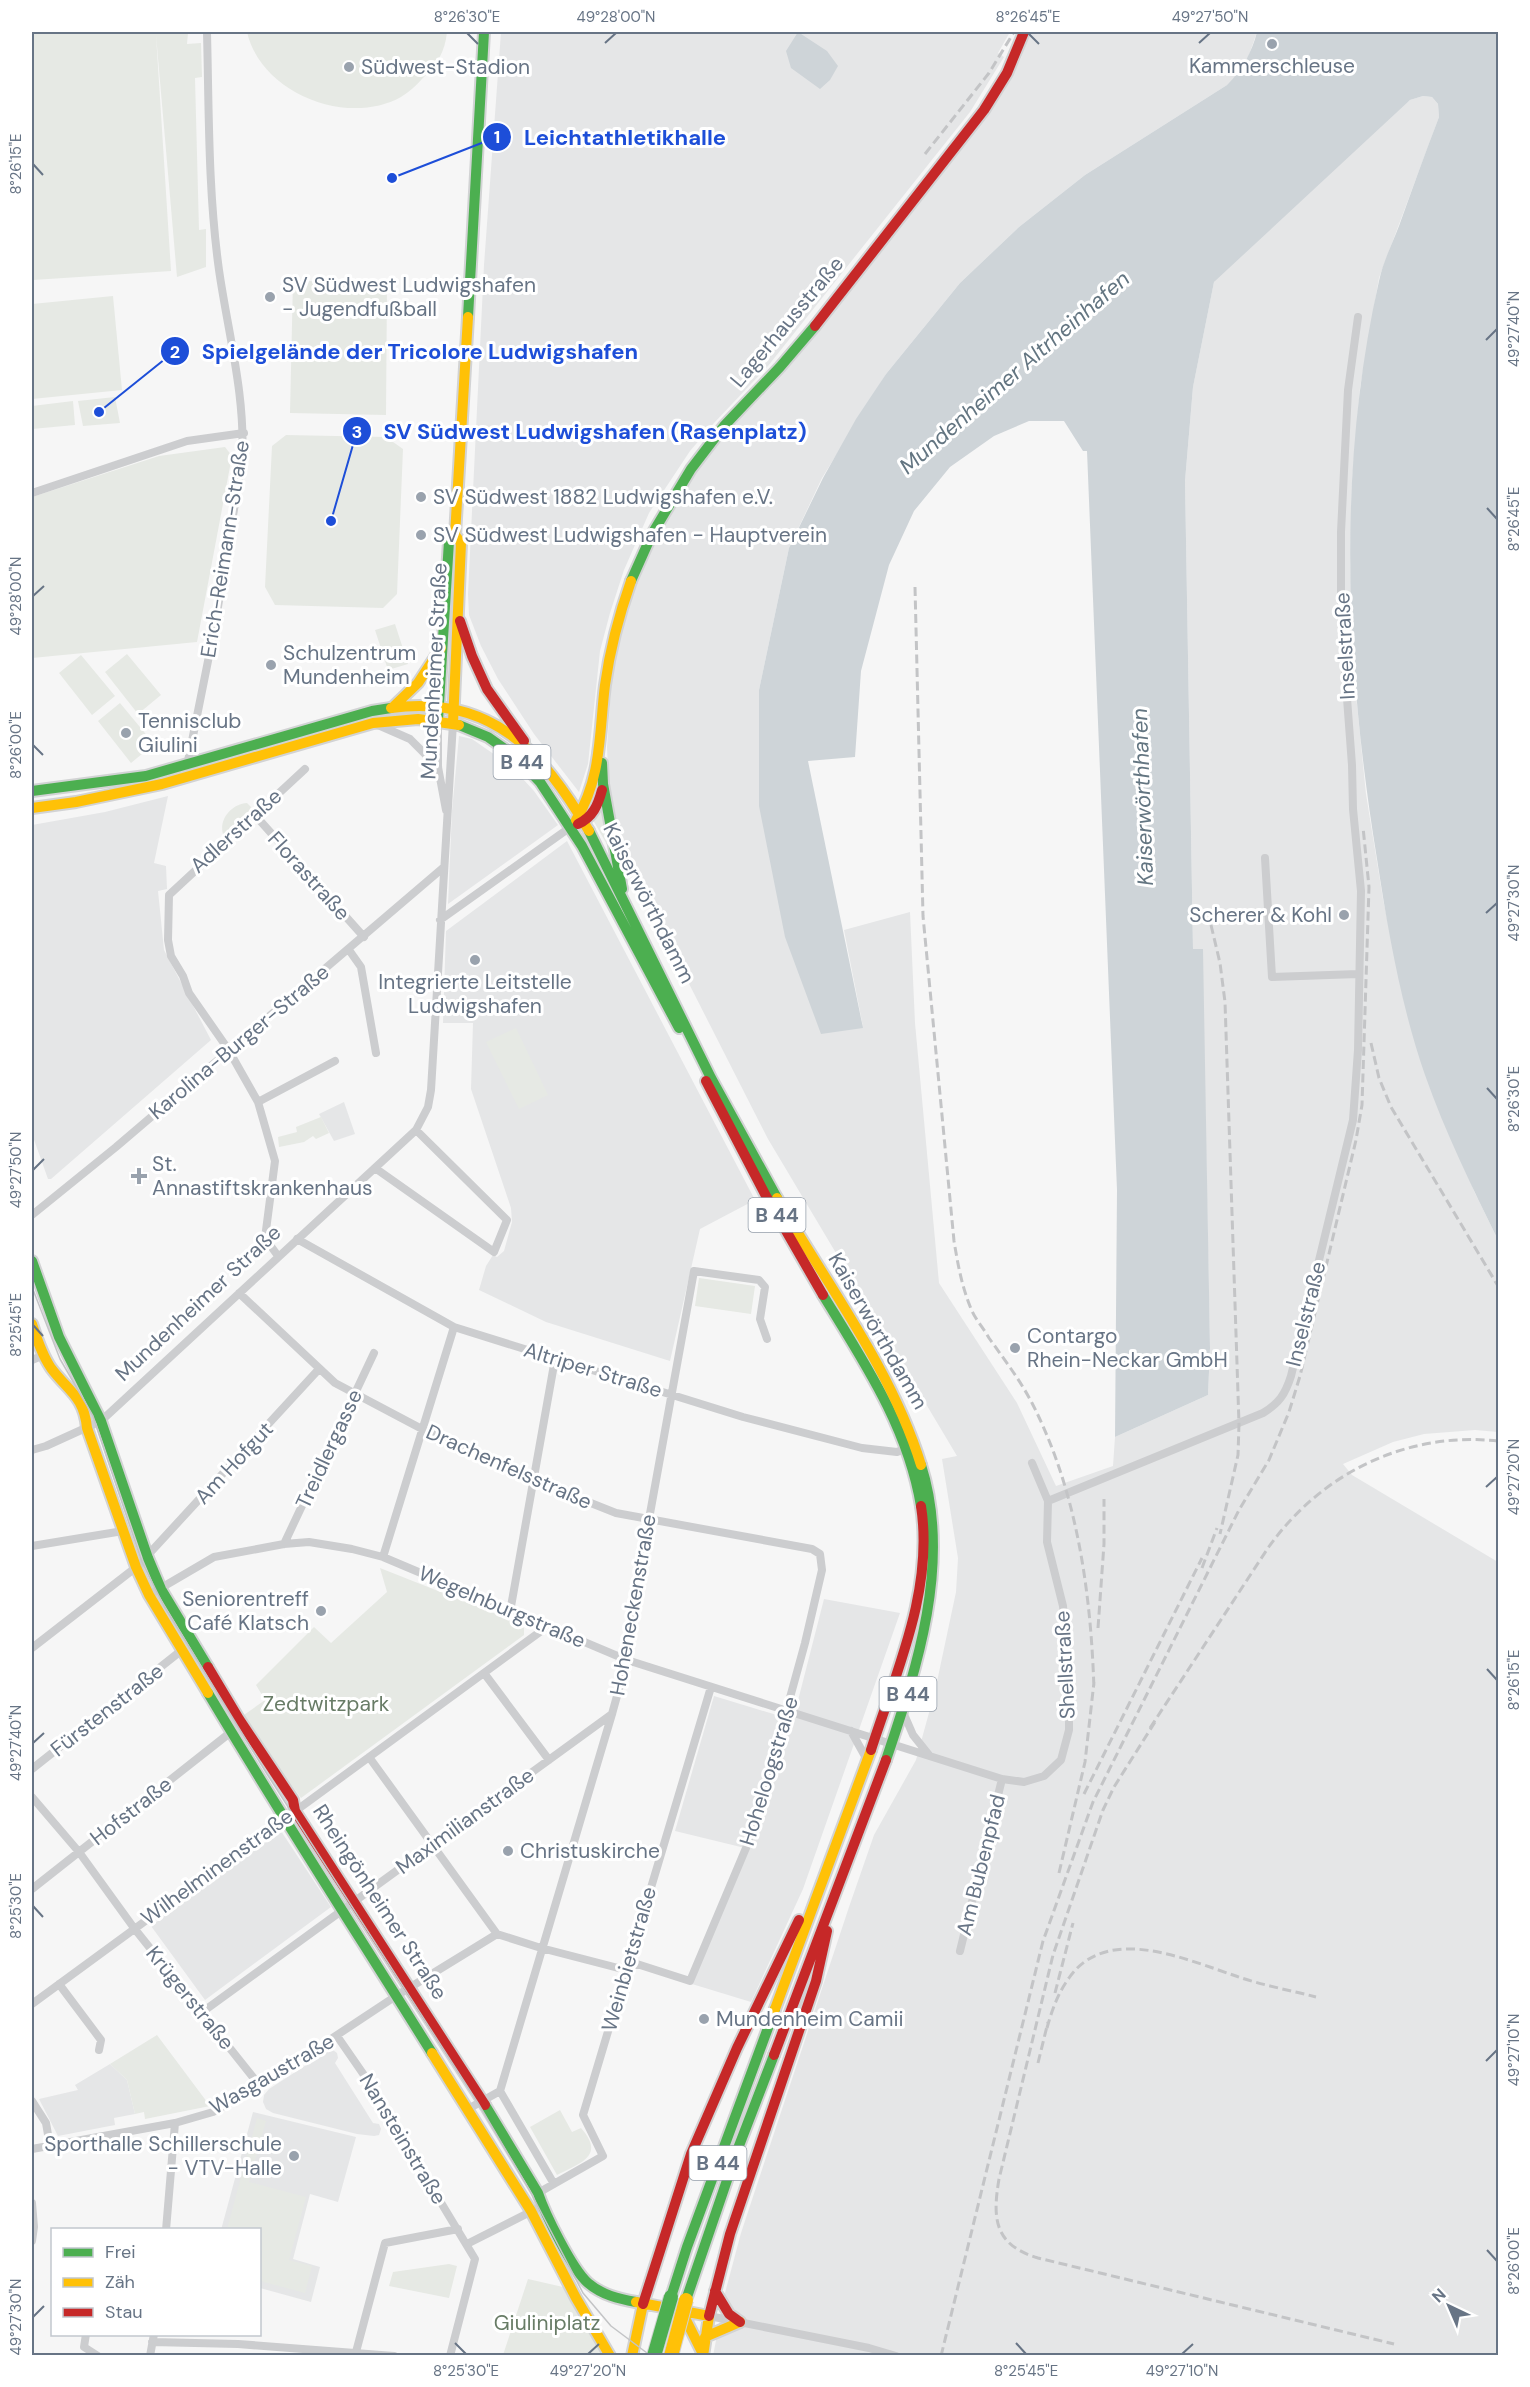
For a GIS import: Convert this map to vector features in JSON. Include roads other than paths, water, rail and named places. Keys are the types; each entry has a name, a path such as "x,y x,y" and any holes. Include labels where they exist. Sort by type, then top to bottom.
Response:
{"main road":[{"name":"Mundenheimer Straße","path":"453,723 461,543 455,535 484,32"},
{"name":"Lagerhausstraße","path":"579,820 590,795 601,745 605,685 614,638 627,593 662,515 700,456 789,357 986,109 1013,61 1024,32"},
{"name":"Mundenheimer Straße","path":"438,712 448,541 455,535"},
{"path":"457,610 472,656 487,689 529,749"},
{"path":"394,706 422,678 442,645"},
{"name":"B 44","path":"32,808 113,797 394,706 438,712 453,723 464,725 492,738 513,753 579,820"},
{"name":"B 44","path":"34,790 186,773 373,723 453,708 465,710 495,723 529,749 550,771 579,820"},
{"path":"601,745 603,784 623,896"},
{"path":"579,820 593,814 600,800 603,784"},
{"name":"Kaiserwörthdamm","path":"579,820 623,896 751,1151 894,1395 907,1420 920,1458 929,1499 932,1561 931,1591 925,1628 903,1710 886,1761 831,1905"},
{"name":"Kaiserwörthdamm","path":"579,820 632,936 743,1156 887,1399 908,1448 921,1503 924,1532 923,1561 914,1618 871,1750 830,1862"},
{"name":"Rheingönheimer Straße","path":"32,1261 59,1337 101,1420 147,1557 155,1592 182,1650 283,1819 343,1909 521,2198 537,2203"},
{"name":"Rheingönheimer Straße","path":"32,1324 38,1358 53,1370 82,1403 86,1412 87,1428 136,1567 293,1800 295,1810 356,1900 482,2100 537,2203 578,2272 589,2284 614,2298 643,2304 684,2306 710,2316"},
{"path":"632,2355 643,2304 691,2154 737,2048 830,1862"},
{"name":"B 44","path":"654,2355 687,2247 830,1862"},
{"path":"703,2355 715,2291 730,2234 816,1981 825,1946 831,1905"},
{"name":"B 44","path":"671,2355 684,2306 737,2151 831,1905"},
{"name":"Rheingönheimer Straße","path":"537,2203 576,2298 610,2355"},
{"path":"715,2291 729,2314 740,2322"},
{"path":"684,2306 703,2355"},
{"path":"705,2337 740,2322"}],"street":[{"name":"Erich-Reimann-Straße","path":"186,773 216,620 242,461 244,434 219,269 211,180 207,32"},
{"name":"Inselstraße","path":"1048,1501 1247,1420 1279,1403 1285,1395 1353,1120 1358,1050 1361,891 1353,809 1341,618 1341,532 1348,390 1358,317"},
{"path":"32,493 188,441 244,434"},
{"name":"Mundenheimer Straße","path":"438,712 438,767 446,811"},
{"path":"373,723 410,739 438,767"},
{"name":"Mundenheimer Straße","path":"32,1450 46,1446 101,1420 416,1130 428,1107 431,1090 453,723"},
{"name":"Adlerstraße","path":"228,1049 189,993 183,976 171,956 168,940 169,895 305,769"},
{"name":"Florastraße","path":"254,814 364,937"},
{"path":"441,920 579,820"},
{"path":"1265,858 1272,977 1359,974"},
{"name":"Karolina-Burger-Straße","path":"32,1215 349,950 444,867"},
{"path":"349,950 361,967 376,1053"},
{"path":"228,1049 258,1102 275,1161 265,1238 278,1256"},
{"path":"258,1102 336,1061"},
{"path":"375,1168 494,1252 507,1220 416,1130"},
{"name":"Altriper Straße","path":"297,1239 454,1327 743,1418 862,1448 897,1452 908,1448"},
{"name":"Hoheneckenstraße","path":"500,2091 627,1659 649,1519 694,1271 759,1280 765,1287 760,1318 767,1339"},
{"name":"Drachenfelsstraße","path":"239,1293 335,1383 422,1429 533,1480 616,1514 812,1549 820,1554"},
{"path":"383,1557 454,1327"},
{"name":"Treidlergasse","path":"284,1544 374,1353"},
{"path":"510,1612 555,1359"},
{"name":"Am Hofgut","path":"32,1648 147,1557 319,1369"},
{"name":"Shellstraße","path":"891,1744 1002,1779 1024,1782 1044,1776 1061,1760 1068,1737 1070,1703 1063,1606 1047,1542 1048,1501 1032,1463"},
{"path":"32,1546 123,1532"},
{"name":"Wegelnburgstraße","path":"155,1592 214,1557 284,1544 309,1542 352,1549 383,1557 627,1659 851,1731 871,1750 891,1744"},
{"name":"Hoheloogstraße","path":"626,1970 637,1964 690,1981 747,1848 788,1711 822,1570 820,1554"},
{"name":"Wilhelminenstraße","path":"32,2004 548,1626"},
{"name":"Fürstenstraße","path":"32,1769 182,1650"},
{"path":"484,1673 549,1760"},
{"name":"Weinbietstraße","path":"467,2244 537,2203 554,2184 603,2156 583,2115 711,1687"},
{"path":"903,1710 914,1735 930,1756"},
{"name":"Maximilianstraße","path":"201,2013 612,1714"},
{"path":"851,1731 871,1750"},
{"name":"Hofstraße","path":"32,1889 231,1732"},
{"path":"369,1757 497,1934 626,1970"},
{"name":"Am Bubenpfad","path":"960,1951 1002,1779"},
{"name":"Krügerstraße","path":"32,1797 79,1852 134,1928 260,2086"},
{"name":"Wasgaustraße","path":"32,2150 175,2122 213,2112 260,2086 396,1996 497,1934"},
{"path":"59,1984 101,2040 99,2050"},
{"name":"Nansteinstraße","path":"337,2036 364,2075 467,2244"},
{"path":"468,2109 500,2091 554,2184"},
{"path":"32,2101 46,2123 50,2146"},
{"path":"166,2228 175,2122"},
{"path":"32,2203 34,2227 32,2241"},
{"path":"356,2352 385,2243 458,2229"},
{"path":"450,2355 475,2259 467,2244"},
{"path":"710,2316 896,2355"},
{"path":"86,2336 84,2347 98,2355"},
{"path":"150,2355 153,2338 394,2355"}],"water":[{"path":"798,32 827,51 838,66 830,80 820,89 791,68 786,51"},
{"path":"1257,32 1498,32 1498,1240 1441,1117 1416,1049 1402,995 1366,787 1353,643 1350,570 1351,497 1356,425 1365,353 1383,267 1439,117 1438,104 1432,97 1423,96 1410,100 1214,282 1193,387 1185,481 1193,949 1203,949 1210,1348 1208,1395 1115,1437 1117,1190 1087,451 1083,451 1064,421 1029,421 994,436 950,467 914,511 889,565 861,671 855,757 808,761 863,1028 821,1034 785,937 759,806 759,690 789,548 823,478 856,419 886,374 960,283 1019,227 1085,175 1227,85 1246,60"}],"tram line":[{"path":"32,1287 60,1359 93,1416 142,1562 164,1606 267,1774 478,2103 530,2191 583,2293 611,2326 651,2356"}],"railway":[{"path":"925,154 989,73 1014,32"},
{"path":"915,587 923,916 954,1241 963,1285 972,1311 1032,1403 1060,1471 1071,1507 1085,1579 1094,1690"},
{"path":"941,2356 1043,1941 1093,1802 1239,1510 1269,1460 1289,1412 1300,1376 1356,1140 1362,1105 1369,887 1363,827"},
{"path":"1211,925 1220,963 1225,1002 1239,1424 1238,1455 1220,1534"},
{"path":"1371,1043 1379,1078 1391,1107 1498,1286"},
{"path":"1150,1728 1268,1548 1289,1521 1314,1498 1340,1479 1369,1463 1399,1451 1431,1443 1464,1440 1498,1441"},
{"path":"1098,1628 1104,1544 1104,1499"},
{"path":"1202,1568 1217,1528"},
{"path":"1084,1794 1202,1558"},
{"path":"1059,1873 1085,1762 1094,1682"},
{"path":"1155,1722 1114,1787 1103,1810 1053,1955 999,2179 996,2207 1000,2229 1013,2246 1038,2258 1394,2344"},
{"path":"1055,1993 1073,1923"},
{"path":"1047,2028 1062,1990 1069,1978 1085,1961 1104,1952 1126,1949 1148,1950 1172,1955 1255,1982 1316,1997"},
{"path":"1038,2063 1048,2022"}],"place":[{"name":"Kammerschleuse","path":"1272,44"},
{"name":"Südwest-Stadion","path":"349,67"},
{"name":"Leichtathletikhalle","path":"392,178"},
{"name":"SV Südwest Ludwigshafen - Jugendfußball","path":"270,297"},
{"name":"Spielgelände der Tricolore Ludwigshafen","path":"99,412"},
{"name":"SV Südwest 1882 Ludwigshafen e.V.","path":"421,497"},
{"name":"SV Südwest Ludwigshafen (Rasenplatz)","path":"331,521"},
{"name":"SV Südwest Ludwigshafen - Hauptverein","path":"421,535"},
{"name":"Schulzentrum Mundenheim","path":"271,665"},
{"name":"Tennisclub Giulini","path":"126,733"},
{"name":"Scherer & Kohl","path":"1344,915"},
{"name":"Integrierte Leitstelle Ludwigshafen","path":"475,960"},
{"name":"St. Annastiftskrankenhaus","path":"139,1176"},
{"name":"Contargo Rhein-Neckar GmbH","path":"1015,1348"},
{"name":"Seniorentreff Café Klatsch","path":"321,1611"},
{"name":"Christuskirche","path":"508,1851"},
{"name":"Mundenheim Camii","path":"704,2019"},
{"name":"Sporthalle Schillerschule - VTV-Halle","path":"294,2156"}],"water label":[{"name":"Mundenheimer Altrheinhafen","path":"1014,372"},
{"name":"Kaiserwörthhafen","path":"1142,797"}],"park label":[{"name":"Zedtwitzpark","path":"326,1704"},
{"name":"Giuliniplatz","path":"547,2323"}]}
